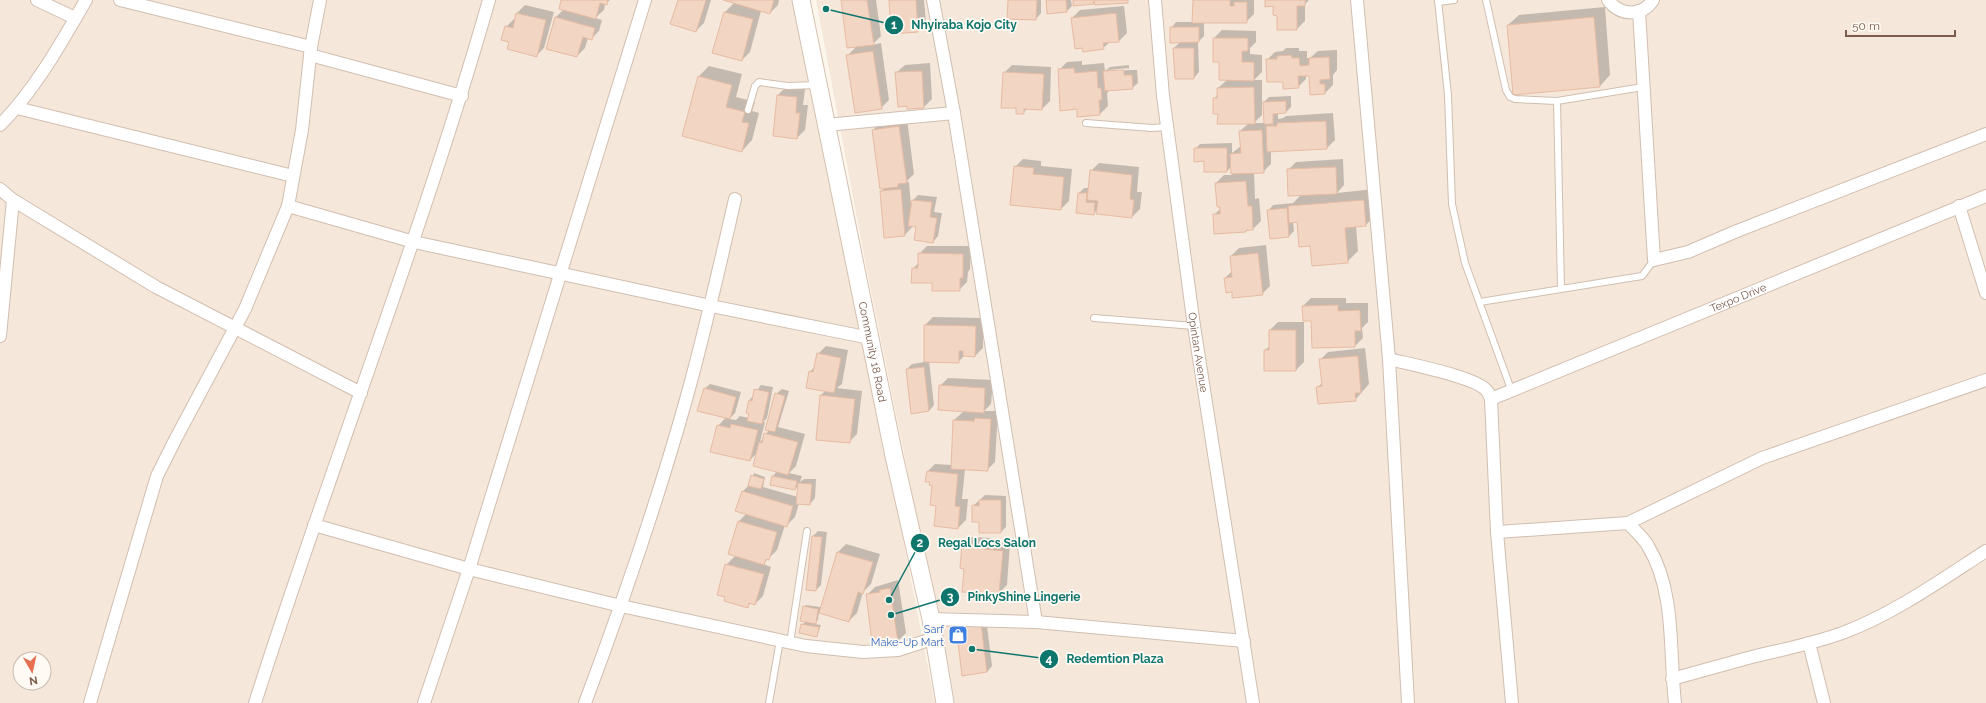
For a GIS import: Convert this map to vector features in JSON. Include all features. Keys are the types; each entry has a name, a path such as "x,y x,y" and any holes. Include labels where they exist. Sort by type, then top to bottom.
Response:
{"main road":[{"name":"Community 18 Road","path":"801,0 817,85 894,456 935,638 946,703"}],"street":[{"path":"38,0 75,18"},
{"path":"0,125 17,108 86,0"},
{"path":"120,0 310,51 462,96"},
{"path":"90,703 157,476 236,327 288,206 302,130 310,51 320,0"},
{"path":"255,703 314,525 414,242 462,96 489,0"},
{"path":"424,703 469,569 645,0"},
{"path":"933,0 954,113 1036,622"},
{"name":"Opintan Avenue","path":"1155,0 1167,127 1194,326 1253,703"},
{"path":"1357,0 1389,359 1408,703"},
{"path":"1608,0 1619,10 1632,13 1645,8 1653,0"},
{"path":"1639,11 1654,260 1688,252 1752,225 1986,134"},
{"path":"17,108 293,176"},
{"path":"826,125 954,113"},
{"path":"0,189 13,200 156,287 236,327 361,393"},
{"name":"Texpo Drive","path":"1491,399 1512,392 1986,196"},
{"path":"0,336 13,200"},
{"path":"585,703 621,606 687,397 711,306 735,200"},
{"path":"288,206 414,242 711,306 870,338"},
{"path":"1959,206 1986,293"},
{"path":"1389,359 1434,370 1480,385 1488,391 1491,399 1497,532 1512,703"},
{"path":"1497,532 1628,523 1762,458 1986,380"},
{"path":"1628,523 1642,537 1649,547 1658,567 1668,602 1672,679 1675,703"},
{"path":"314,525 469,569 621,606 785,642 863,652 898,650 935,638"},
{"path":"1672,679 1845,632 1878,617 1986,551"},
{"path":"931,619 1036,622 1244,641"},
{"path":"1809,643 1824,703"}],"lane":[{"path":"1454,0 1438,1 1448,95 1452,204 1465,264 1512,392"},
{"path":"1486,0 1506,90 1510,97 1515,99 1557,101 1643,87"},
{"path":"748,110 755,86 759,82 788,86 817,85"},
{"path":"1557,101 1561,289"},
{"path":"1086,123 1152,128 1167,127"},
{"path":"1480,302 1642,276 1654,260"},
{"path":"1094,318 1194,326"},
{"path":"769,703 785,642 808,531"}],"shaded area":[{"path":"0,0 798,0 935,703 0,703"},
{"path":"816,0 1986,0 1986,703 949,703 931,588 866,266"}],"building":[{"path":"561,0 608,0 607,5 600,3 596,19 559,9"},
{"path":"678,0 706,0 696,32 670,24"},
{"path":"723,0 774,0 770,14"},
{"path":"841,0 867,0 874,45 847,48"},
{"path":"889,0 916,0 918,32 891,34"},
{"path":"1008,0 1037,0 1036,20 1007,19"},
{"path":"1046,0 1066,0 1067,12 1047,14"},
{"path":"1073,0 1093,0 1094,4 1073,6"},
{"path":"1094,0 1128,0 1128,3 1095,5"},
{"path":"1193,0 1230,0 1230,6 1234,6 1234,2 1247,2 1247,23 1192,23"},
{"path":"1265,0 1305,0 1305,6 1297,6 1297,30 1277,30 1277,16 1273,15 1273,6 1265,7"},
{"path":"724,12 753,19 742,61 712,53"},
{"path":"516,13 546,20 537,57 507,49 509,42 501,40 505,26 513,28"},
{"path":"1116,13 1119,42 1103,43 1104,49 1083,52 1082,48 1075,49 1071,18"},
{"path":"555,17 595,28 592,40 583,37 577,57 546,49"},
{"path":"1594,17 1600,87 1513,95 1507,25"},
{"path":"1170,27 1199,27 1199,42 1170,43"},
{"path":"1213,38 1248,38 1248,51 1242,51 1242,62 1254,62 1254,81 1219,80 1219,62 1213,62"},
{"path":"1173,48 1194,48 1194,79 1175,79"},
{"path":"873,51 882,109 855,113 846,55"},
{"path":"1291,55 1292,58 1299,58 1300,66 1309,65 1309,58 1329,57 1330,79 1320,80 1320,84 1325,84 1325,94 1310,95 1309,76 1298,76 1299,88 1283,89 1283,82 1267,82 1266,59 1277,59 1277,56"},
{"path":"1074,68 1075,73 1097,71 1098,88 1101,88 1102,100 1099,100 1100,115 1077,117 1077,109 1060,111 1058,69"},
{"path":"1124,70 1124,75 1132,75 1133,89 1105,91 1103,71"},
{"path":"922,71 924,108 907,109 907,106 898,107 895,72"},
{"path":"1003,72 1044,74 1042,110 1024,109 1024,114 1016,114 1016,108 1001,108"},
{"path":"698,76 732,85 726,107 745,112 742,122 749,123 742,152 682,136"},
{"path":"1254,87 1255,124 1217,124 1218,114 1213,114 1213,98 1217,98 1217,88"},
{"path":"777,95 797,97 796,113 800,113 797,139 773,136"},
{"path":"1286,101 1286,113 1273,114 1273,124 1264,124 1263,102"},
{"path":"1326,121 1327,149 1267,152 1266,126 1277,126 1277,123"},
{"path":"899,126 907,183 898,184 898,187 880,189 872,130"},
{"path":"1262,130 1264,173 1231,174 1230,154 1241,153 1239,131"},
{"path":"1194,148 1227,148 1227,172 1204,172 1204,161 1194,162"},
{"path":"1014,166 1034,168 1033,174 1064,177 1061,210 1010,205"},
{"path":"1336,167 1337,194 1288,196 1287,169"},
{"path":"1090,170 1132,175 1130,199 1134,200 1132,218 1096,214 1098,201 1087,200"},
{"path":"1246,181 1248,206 1252,206 1253,230 1246,230 1246,232 1214,234 1213,214 1220,214 1220,207 1217,207 1215,183"},
{"path":"901,189 905,236 884,238 880,191"},
{"path":"1078,193 1087,193 1086,202 1095,203 1094,215 1076,213"},
{"path":"912,200 932,202 930,217 937,218 933,243 914,240 916,227 908,226"},
{"path":"1364,200 1366,226 1345,228 1348,263 1312,266 1310,246 1299,247 1297,222 1289,223 1288,206"},
{"path":"1287,208 1289,237 1270,239 1267,210"},
{"path":"918,253 963,254 963,278 960,278 960,291 932,291 932,283 911,283 912,268 918,268"},
{"path":"1258,253 1263,295 1232,298 1232,292 1226,293 1224,278 1232,277 1230,256"},
{"path":"1338,305 1338,311 1360,310 1361,331 1355,331 1355,347 1312,348 1311,321 1303,321 1302,306"},
{"path":"924,325 976,326 975,357 963,356 963,351 959,351 959,363 924,362"},
{"path":"1269,330 1296,330 1296,371 1264,371 1264,350 1269,350"},
{"path":"817,353 841,358 834,393 806,388 809,371 813,372"},
{"path":"1358,356 1361,393 1355,393 1356,401 1318,404 1316,387 1322,386 1319,359"},
{"path":"924,367 929,411 911,414 906,369"},
{"path":"939,385 985,388 984,413 938,410"},
{"path":"704,388 736,397 730,419 697,411"},
{"path":"754,389 769,392 762,424 747,421 749,414 746,413 749,400 752,401"},
{"path":"775,393 785,396 775,432 765,430"},
{"path":"820,395 855,399 850,443 816,440"},
{"path":"975,418 991,419 988,471 951,469 953,420 974,421"},
{"path":"731,424 758,430 750,461 710,452 717,425 730,428"},
{"path":"764,433 798,442 788,475 753,466 759,442 762,443"},
{"path":"927,471 958,474 955,506 960,507 958,529 934,526 936,506 930,505 932,486 929,485 930,482 925,482"},
{"path":"751,475 764,479 761,489 748,486"},
{"path":"772,476 797,481 795,490 770,485"},
{"path":"798,483 812,484 810,505 796,504"},
{"path":"742,491 793,506 787,527 735,511"},
{"path":"979,500 1001,500 1001,533 979,533 979,522 972,522 972,505 979,506"},
{"path":"738,521 777,532 769,560 766,559 764,565 728,554"},
{"path":"812,536 822,537 816,591 806,590"},
{"path":"962,544 984,546 984,549 1003,551 999,594 962,592 964,569 960,568"},
{"path":"837,552 873,562 863,594 858,592 849,622 819,613"},
{"path":"725,564 764,574 755,605 749,603 748,608 724,601 725,597 717,595"},
{"path":"890,588 898,642 886,644 872,642 866,594 880,592 879,590"},
{"path":"803,606 818,609 816,624 800,621"},
{"path":"981,623 987,672 962,676 956,626"},
{"path":"801,624 819,627 817,637 799,633"}],"place":[{"name":"Nhyiraba Kojo City","path":"826,9"},
{"name":"Regal Locs Salon","path":"889,600"},
{"name":"PinkyShine Lingerie","path":"891,615"},
{"name":"Sarf Make-Up Mart","path":"958,635"},
{"name":"Redemtion Plaza","path":"972,649"}]}
